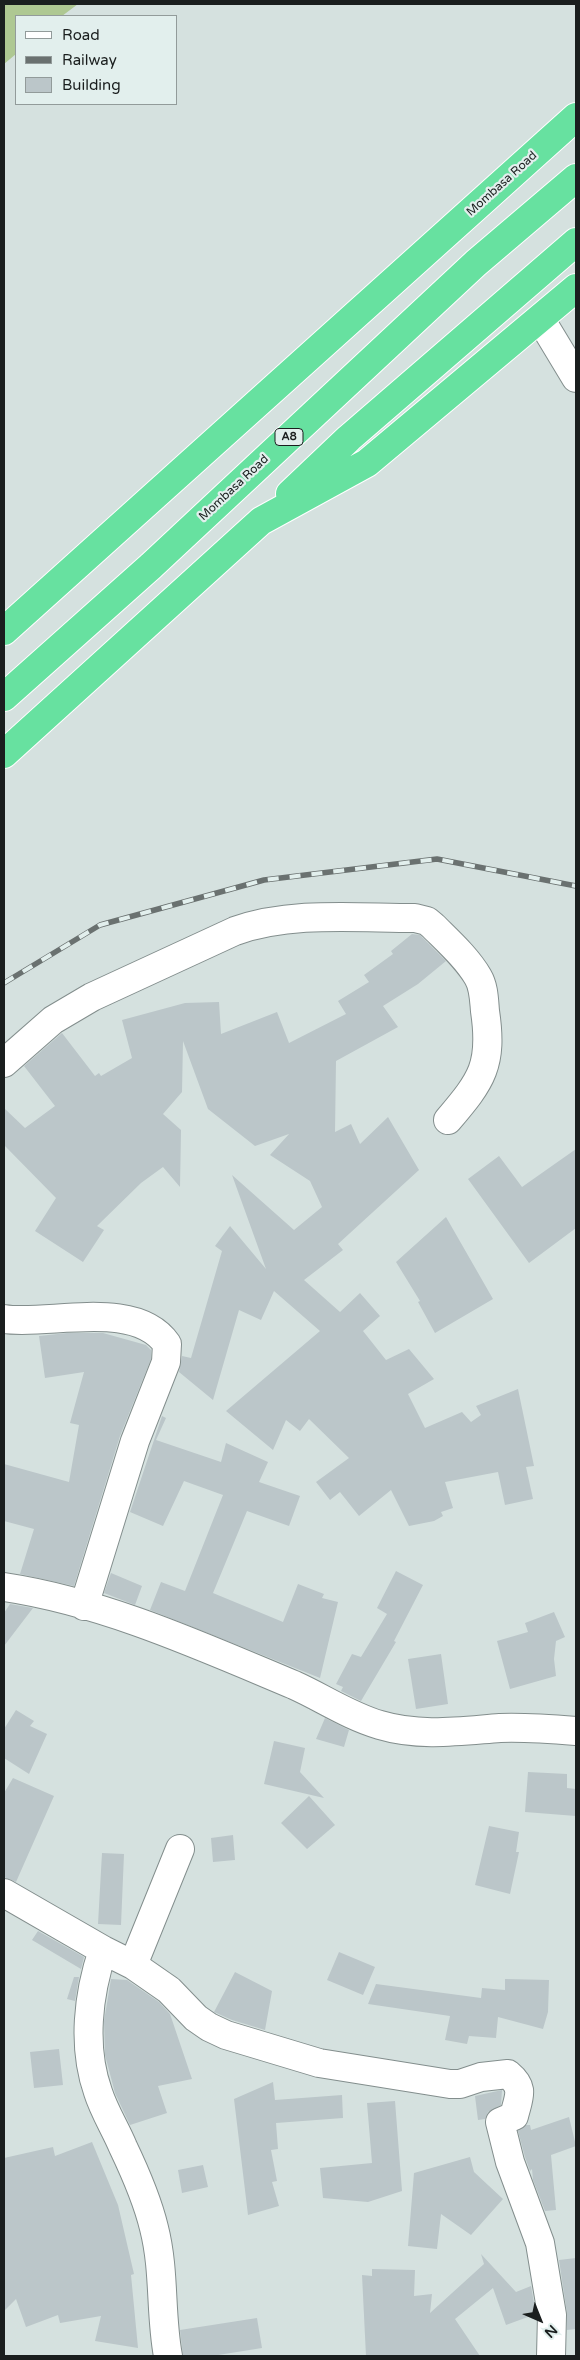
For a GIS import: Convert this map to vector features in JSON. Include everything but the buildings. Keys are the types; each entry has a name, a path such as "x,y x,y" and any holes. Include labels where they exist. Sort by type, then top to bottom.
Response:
{"highway":[{"name":"Mombasa Road","path":"4,631 576,117"},
{"name":"Mombasa Road","path":"4,697 150,566 476,263 576,178"},
{"path":"4,754 357,432 576,242"},
{"path":"261,521 367,462 541,320 576,288"}],"street":[{"path":"541,320 576,378"},
{"path":"4,1063 54,1020 92,997 241,928 254,924 289,919 415,918 426,921 433,926 470,967 482,986 488,1029 488,1054 482,1077 448,1120"},
{"path":"4,1319 23,1320 73,1316 105,1317 144,1326 153,1330 167,1344 166,1362 135,1441 84,1606"},
{"path":"4,1587 84,1606 162,1632 293,1685 334,1706 380,1725 406,1731 439,1733 501,1728 576,1731"},
{"path":"132,1965 180,1849"},
{"path":"4,1893 132,1965 169,1990 186,2010 208,2027 299,2059 390,2076 460,2084 482,2076 508,2074 517,2082 520,2092 514,2116 500,2122 510,2162 540,2244 552,2315 551,2356"},
{"path":"103,1950 92,1994 88,2044 92,2072 104,2108 124,2148 154,2226 161,2262 168,2356"}],"green space":[{"path":"4,4 78,4 63,15 15,15 15,55 4,64"}],"railway":[{"path":"4,983 100,925 264,880 437,859 576,886"}]}
